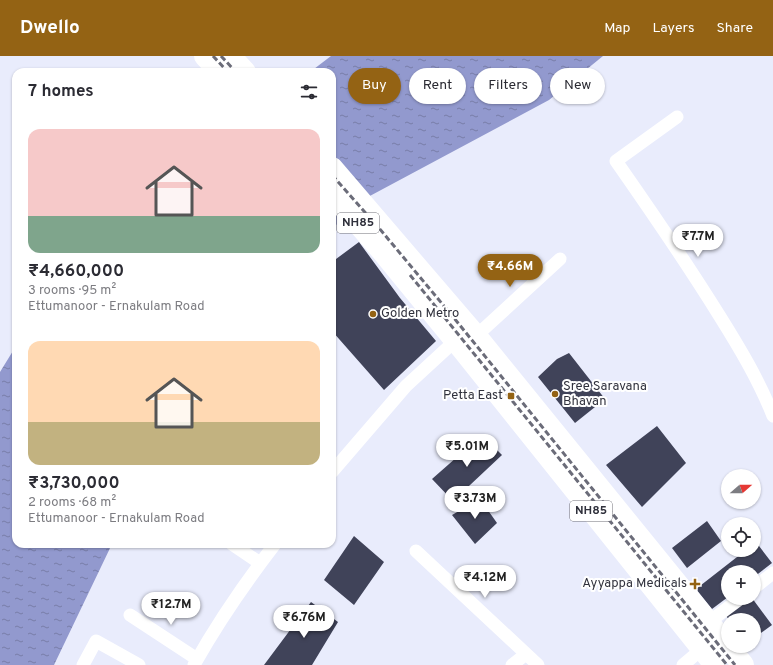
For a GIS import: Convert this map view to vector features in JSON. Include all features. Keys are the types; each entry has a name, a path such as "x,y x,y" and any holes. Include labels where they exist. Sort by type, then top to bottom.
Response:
{"highway":[{"path":"205,56 216,68"},
{"path":"230,56 241,68"},
{"path":"336,174 388,246"},
{"name":"NH85","path":"336,198 388,246 466,338 534,423 708,657"},
{"path":"534,423 709,622 743,665"}],"street":[{"path":"677,117 616,161 699,282 733,337 757,380 773,416"},
{"path":"336,467 406,386 560,259"},
{"path":"238,548 260,563"},
{"path":"130,615 195,662 220,620 272,548"},
{"path":"416,551 538,665"},
{"path":"761,582 773,573"},
{"path":"709,622 732,605"},
{"path":"83,665 96,641 139,665"},
{"path":"512,665 526,654"},
{"path":"683,665 708,657"}],"water":[{"path":"331,56 603,56 588,68 550,68 550,99 542,104 542,68 474,68 474,104 542,104 353,205 336,225 336,68 315,68"},
{"path":"12,352 12,548 110,548 54,665 0,665 0,372"}],"building":[{"name":"Golden Metro","path":"359,242 400,298 436,341 384,390 336,336 336,259"},
{"path":"569,353 605,399 575,423 538,377 557,359"},
{"path":"657,426 686,463 642,507 606,465"},
{"path":"482,435 502,455 453,501 432,479"},
{"path":"480,499 497,523 475,544 452,515"},
{"path":"707,521 721,541 687,568 672,548"},
{"path":"354,536 384,562 354,605 324,580"},
{"path":"761,549 772,563 761,572 761,565 727,565 737,557 761,557"},
{"path":"721,570 721,602 712,609 696,589"},
{"path":"311,602 338,622 312,665 264,665"},
{"path":"738,605 757,605 772,625 761,633 761,613 726,613"}],"railway":[{"path":"213,56 224,68"},
{"path":"221,56 232,68"},
{"path":"336,180 379,228 454,318 735,665"},
{"path":"410,275 727,665"}],"place":[{"name":"Golden Metro","path":"373,314"},
{"name":"Sree Saravana Bhavan","path":"555,394"},
{"name":"Petta East","path":"511,396"},
{"name":"Ayyappa Medicals","path":"695,584"}]}
